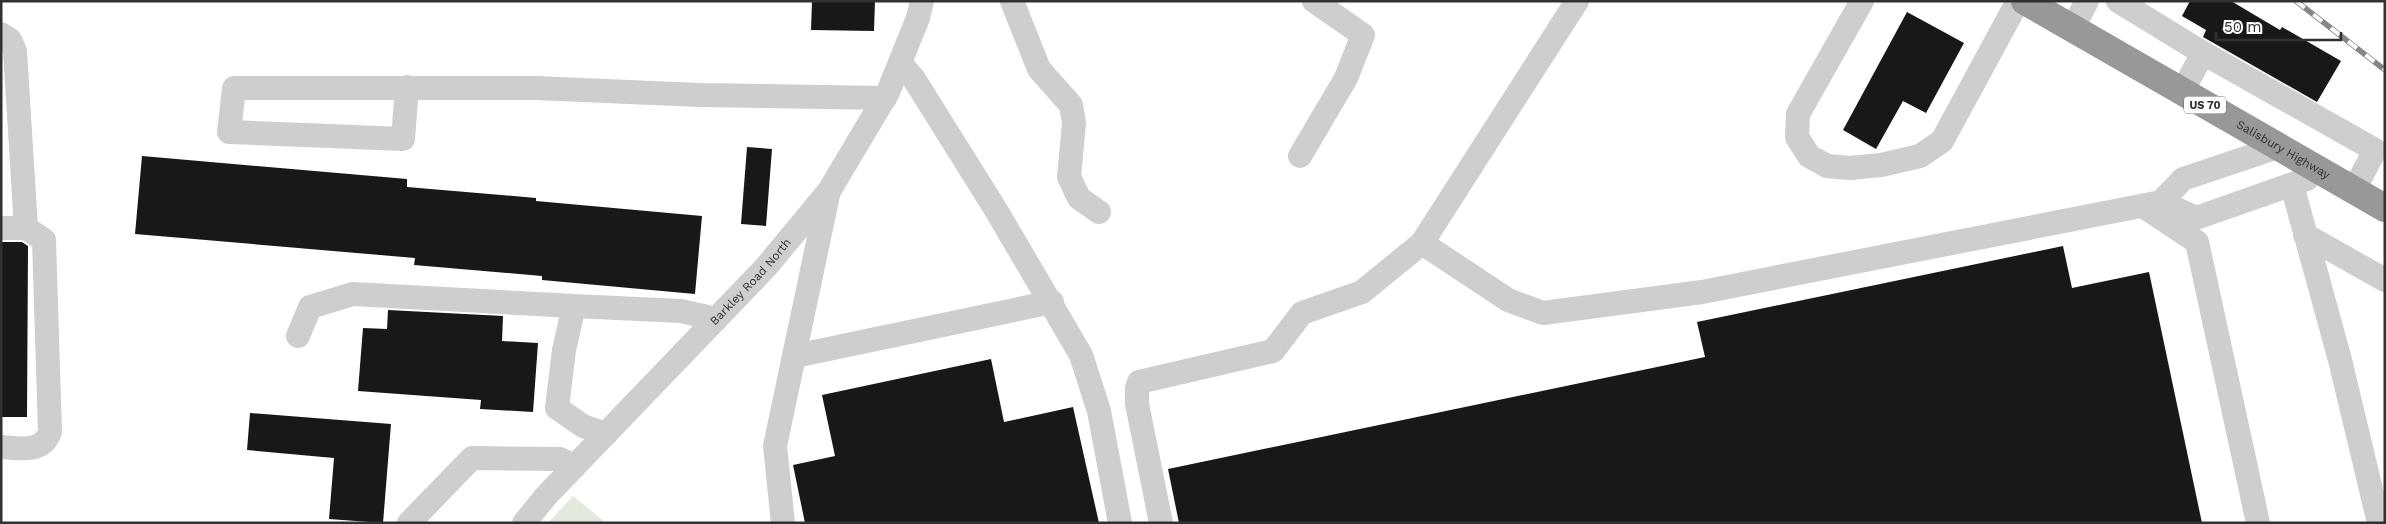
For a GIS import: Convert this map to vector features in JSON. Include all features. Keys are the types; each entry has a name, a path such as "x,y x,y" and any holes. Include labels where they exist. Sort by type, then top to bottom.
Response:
{"highway":[{"name":"Salisbury Highway","path":"2025,1 2385,208"}],"street":[{"name":"Barkley Road North","path":"524,523 575,466 766,266 829,191 885,98 918,18 922,1"},
{"path":"1012,1 1038,69 1071,106 1074,123 1069,177 1079,198 1099,212"},
{"path":"1300,156 1346,78 1364,34 1314,1"},
{"path":"1161,523 1137,404 1136,388 1139,382 1273,351 1302,313 1362,292 1422,244 1577,1"},
{"path":"1862,1 1798,114 1797,137 1809,156 1827,166 1850,168 1881,166 1920,156 1942,142 2018,1"},
{"path":"2072,28 2087,1"},
{"path":"2118,1 2375,150 2354,190"},
{"path":"1,34 10,40 15,51 26,228"},
{"path":"2182,92 2203,52"},
{"path":"900,63 914,79 1052,302 1081,354 1099,411 1120,523"},
{"path":"407,87 403,139 229,132 234,88 407,87 536,88 698,95 885,98"},
{"path":"1422,244 1508,300 1543,313 1702,292 2152,204 2183,179 2278,147"},
{"path":"2152,204 2196,218 2324,173"},
{"path":"2292,185 2378,484 2379,523"},
{"path":"783,523 775,446 829,191"},
{"path":"2152,204 2197,242 2258,523"},
{"path":"1,228 26,228 44,240 50,432 43,445 36,448 1,447"},
{"path":"2305,235 2385,280"},
{"path":"298,336 310,307 352,294 681,311 716,319"},
{"path":"795,356 1052,302"},
{"path":"574,306 564,350 556,408 583,426 606,434"},
{"path":"409,523 472,458 560,458 575,466"}],"shaded area":[{"path":"573,496 606,523 548,523"}],"building":[{"path":"812,1 875,1 874,31 811,30"},
{"path":"2190,1 2231,1 2280,30 2282,27 2341,61 2317,102 2203,37 2206,30 2182,16"},
{"path":"1907,12 1964,43 1926,113 1903,101 1876,149 1843,130"},
{"path":"747,147 772,149 766,226 741,224"},
{"path":"142,156 407,179 407,187 536,198 536,201 702,216 695,294 542,280 542,276 414,265 415,258 135,234"},
{"path":"1,242 22,242 28,246 27,417 1,417"},
{"path":"2063,246 2072,288 2149,272 2202,523 1179,523 1168,469 1705,357 1697,322"},
{"path":"388,310 503,316 502,341 538,343 533,412 480,409 481,400 358,391 363,328 387,329"},
{"path":"991,359 1004,422 1073,407 1099,523 805,523 793,465 835,456 822,395"},
{"path":"250,413 391,424 383,523 329,519 334,458 247,450"}],"railway":[{"path":"2296,1 2385,70"}]}
